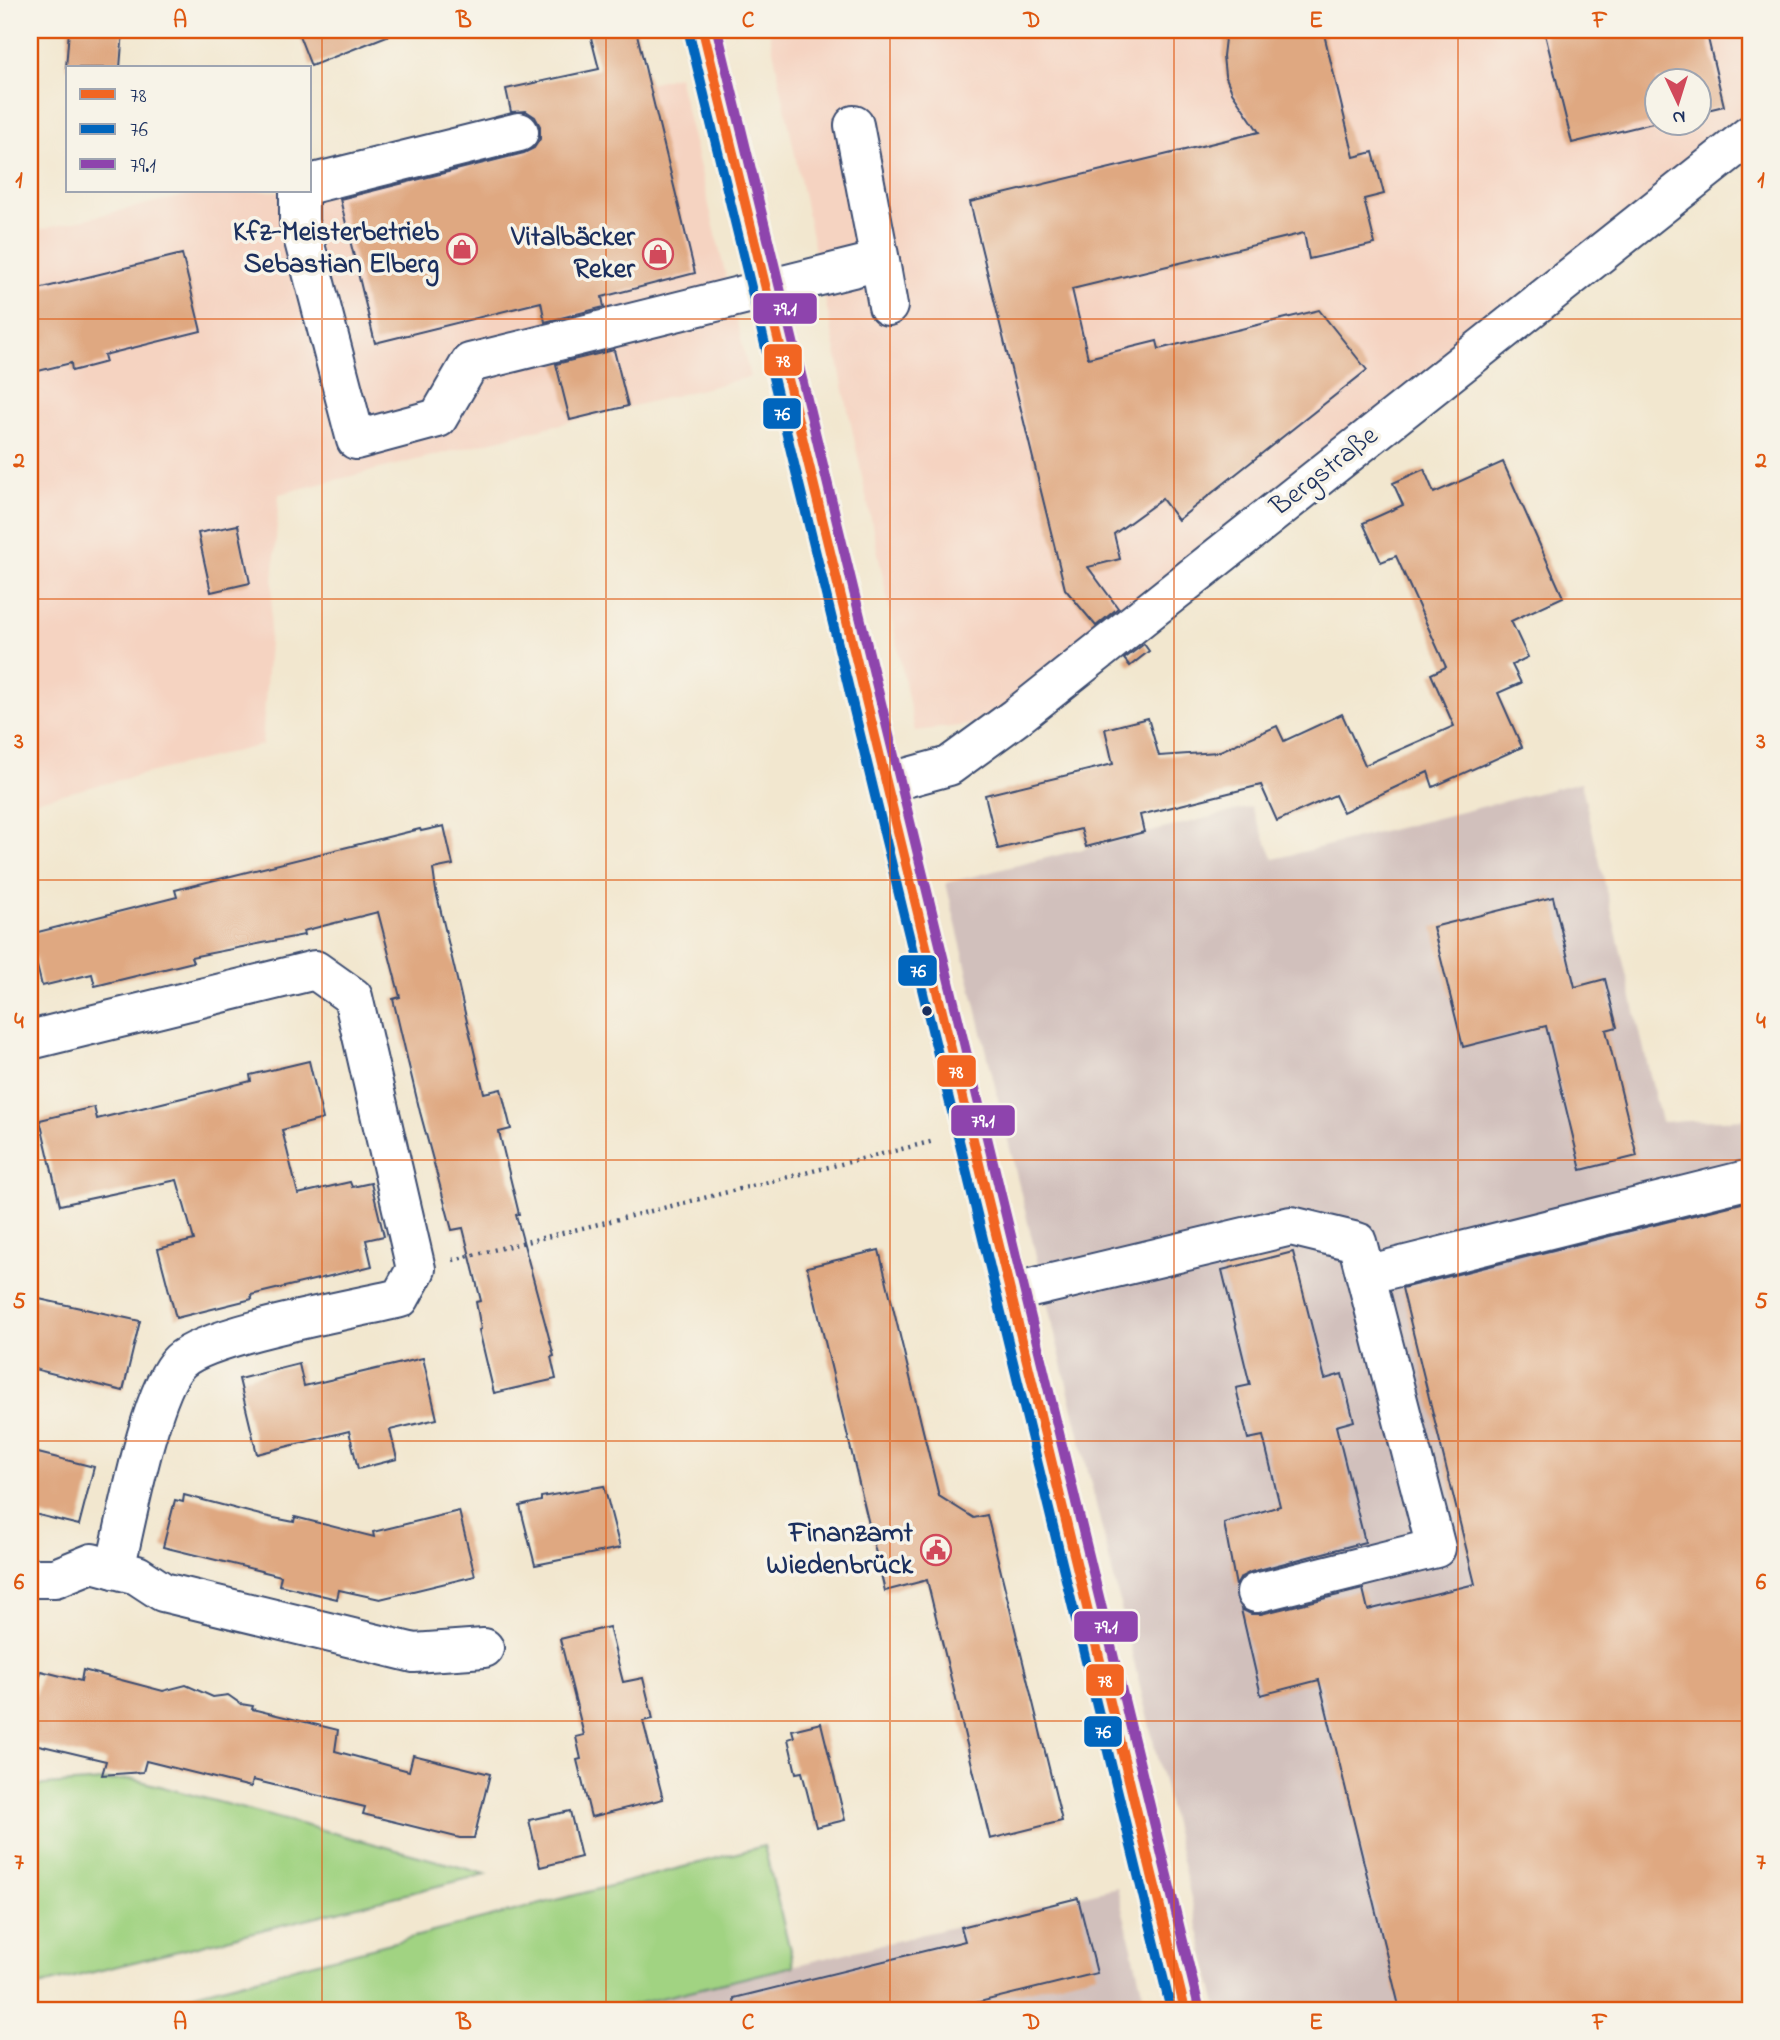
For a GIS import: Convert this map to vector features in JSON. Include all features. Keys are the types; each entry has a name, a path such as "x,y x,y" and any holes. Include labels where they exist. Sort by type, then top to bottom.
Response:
{"main road":[{"path":"703,30 1185,2010"}],"street":[{"path":"854,125 888,306"},
{"path":"312,184 519,132"},
{"name":"Bergstraße","path":"887,783 949,766 1016,717 1750,135"},
{"path":"299,192 299,222 356,440 438,418 470,363 880,261"},
{"path":"30,1040 315,970 353,997 416,1269 400,1298 212,1343 180,1361 159,1393 115,1569"},
{"path":"1366,1275 1750,1179"},
{"path":"1010,1293 1291,1226 1357,1242 1436,1548 1256,1593"},
{"path":"30,1578 55,1578 92,1563 136,1575 163,1592 414,1653 484,1648"}],"path":[{"path":"416,1269 972,1131"}],"shaded area":[{"path":"769,30 1750,30 1750,120 986,723 915,731"},
{"path":"678,76 750,377 279,494 262,745 30,802 30,232 199,192 312,192 312,165"},
{"path":"1581,782 1661,1122 1750,1119 1750,2010 1218,2010 946,883 1251,807 1274,859"},
{"path":"1117,1887 1147,2010 611,2010"}],"green space":[{"path":"133,1779 486,1874 30,1988 30,1786"},
{"path":"764,1846 794,1966 611,2010 133,2010"}],"building":[{"path":"69,30 123,30 120,66 66,66"},
{"path":"297,30 397,30 397,32 311,66"},
{"path":"589,30 636,30 695,273 602,297 604,307 545,322 541,302 375,343 340,199 524,153 534,148 540,139 540,126 535,117 526,111 511,112 506,89 599,69"},
{"path":"1226,30 1323,30 1354,157 1373,152 1384,194 1364,199 1375,244 1309,259 1304,233 1072,289 1088,358 1157,341 1159,349 1319,310 1367,370 1178,520 1162,499 1114,534 1120,559 1088,567 1118,608 1096,626 1065,589 970,202 1259,132 1232,92 1225,75 1223,56"},
{"path":"1544,30 1706,30 1724,106 1714,108 1714,66 1644,66 1644,125 1572,143"},
{"path":"182,254 201,331 104,355 106,362 72,371 71,363 30,373 30,291"},
{"path":"614,350 628,406 570,420 556,364"},
{"path":"1503,462 1563,597 1511,621 1528,657 1512,665 1521,683 1498,693 1522,747 1433,787 1428,772 1343,812 1335,795 1277,821 1261,785 1140,815 1144,832 1086,847 1081,829 998,849 985,795 1113,764 1105,729 1148,718 1159,756 1218,752 1277,726 1284,741 1342,714 1365,765 1454,726 1431,674 1446,667 1396,556 1381,562 1363,523 1403,505 1393,483 1424,469 1434,493"},
{"path":"238,525 250,583 211,592 198,533"},
{"path":"1144,644 1149,651 1130,666 1124,659"},
{"path":"444,826 453,865 433,869 436,891 484,1093 501,1089 511,1129 499,1132 519,1214 516,1215 554,1356 551,1357 556,1379 494,1393 479,1330 476,1302 481,1301 463,1228 452,1230 420,1112 393,999 400,997 378,912 303,931 304,935 191,957 193,962 95,986 92,974 42,986 30,938 30,934 177,897 175,890 420,829 421,831"},
{"path":"1553,897 1575,987 1605,979 1617,1027 1606,1030 1637,1156 1581,1170 1546,1026 1463,1047 1433,927"},
{"path":"309,1061 323,1119 282,1130 298,1194 350,1182 352,1187 371,1183 384,1236 366,1240 372,1266 251,1295 252,1299 176,1318 158,1249 194,1240 177,1180 60,1205 40,1120 94,1107 97,1119 251,1081 250,1075"},
{"path":"1750,1201 1750,2010 1400,2010 1319,1680 1261,1695 1241,1609 1251,1614 1261,1614 1363,1589 1368,1610 1475,1584 1402,1288"},
{"name":"Finanzamt Wiedenbrück","path":"879,1250 939,1496 974,1518 987,1515 1062,1821 990,1839 927,1580 885,1591 807,1267"},
{"path":"1293,1252 1325,1379 1342,1374 1354,1421 1336,1426 1365,1542 1251,1572 1241,1577 1236,1586 1224,1523 1280,1506 1263,1436 1248,1439 1236,1388 1250,1385 1222,1270"},
{"path":"30,1297 140,1321 123,1391 30,1368"},
{"path":"423,1358 437,1419 390,1430 397,1459 358,1469 349,1431 257,1454 239,1379 299,1364 304,1386"},
{"path":"30,1451 94,1467 79,1525 30,1513"},
{"path":"604,1486 620,1548 535,1565 520,1506 541,1501 541,1497"},
{"path":"184,1495 264,1516 294,1522 295,1517 374,1537 373,1532 459,1511 475,1576 380,1599 339,1590 337,1599 279,1585 281,1576 163,1547 175,1500 183,1502"},
{"path":"609,1627 623,1682 643,1678 653,1719 643,1721 663,1799 591,1817 577,1760 581,1759 576,1737 584,1735 560,1639"},
{"path":"83,1670 163,1691 186,1685 213,1697 228,1695 241,1704 253,1706 252,1709 338,1730 335,1751 409,1771 413,1755 490,1774 474,1838 460,1838 363,1814 365,1807 253,1780 251,1787 146,1761 143,1772 102,1775 106,1761 30,1743 30,1717 41,1671 81,1681"},
{"path":"821,1723 845,1820 816,1827 802,1772 796,1773 788,1739 794,1737 792,1730"},
{"path":"570,1811 581,1857 540,1867 529,1820"},
{"path":"1078,1898 1097,1973 947,2010 735,2010 734,1998 965,1941 961,1927"}],"transit line":[{"name":"78","path":"703,30 1185,2010"},
{"name":"79.1","path":"717,30 1199,2007"},
{"name":"76","path":"689,33 1171,2010"}],"place":[{"name":"Kfz-Meisterbetrieb Sebastian Elberg","path":"462,249"},
{"name":"Vitalbäcker Reker","path":"658,254"},
{"name":"Finanzamt Wiedenbrück","path":"936,1550"}]}
